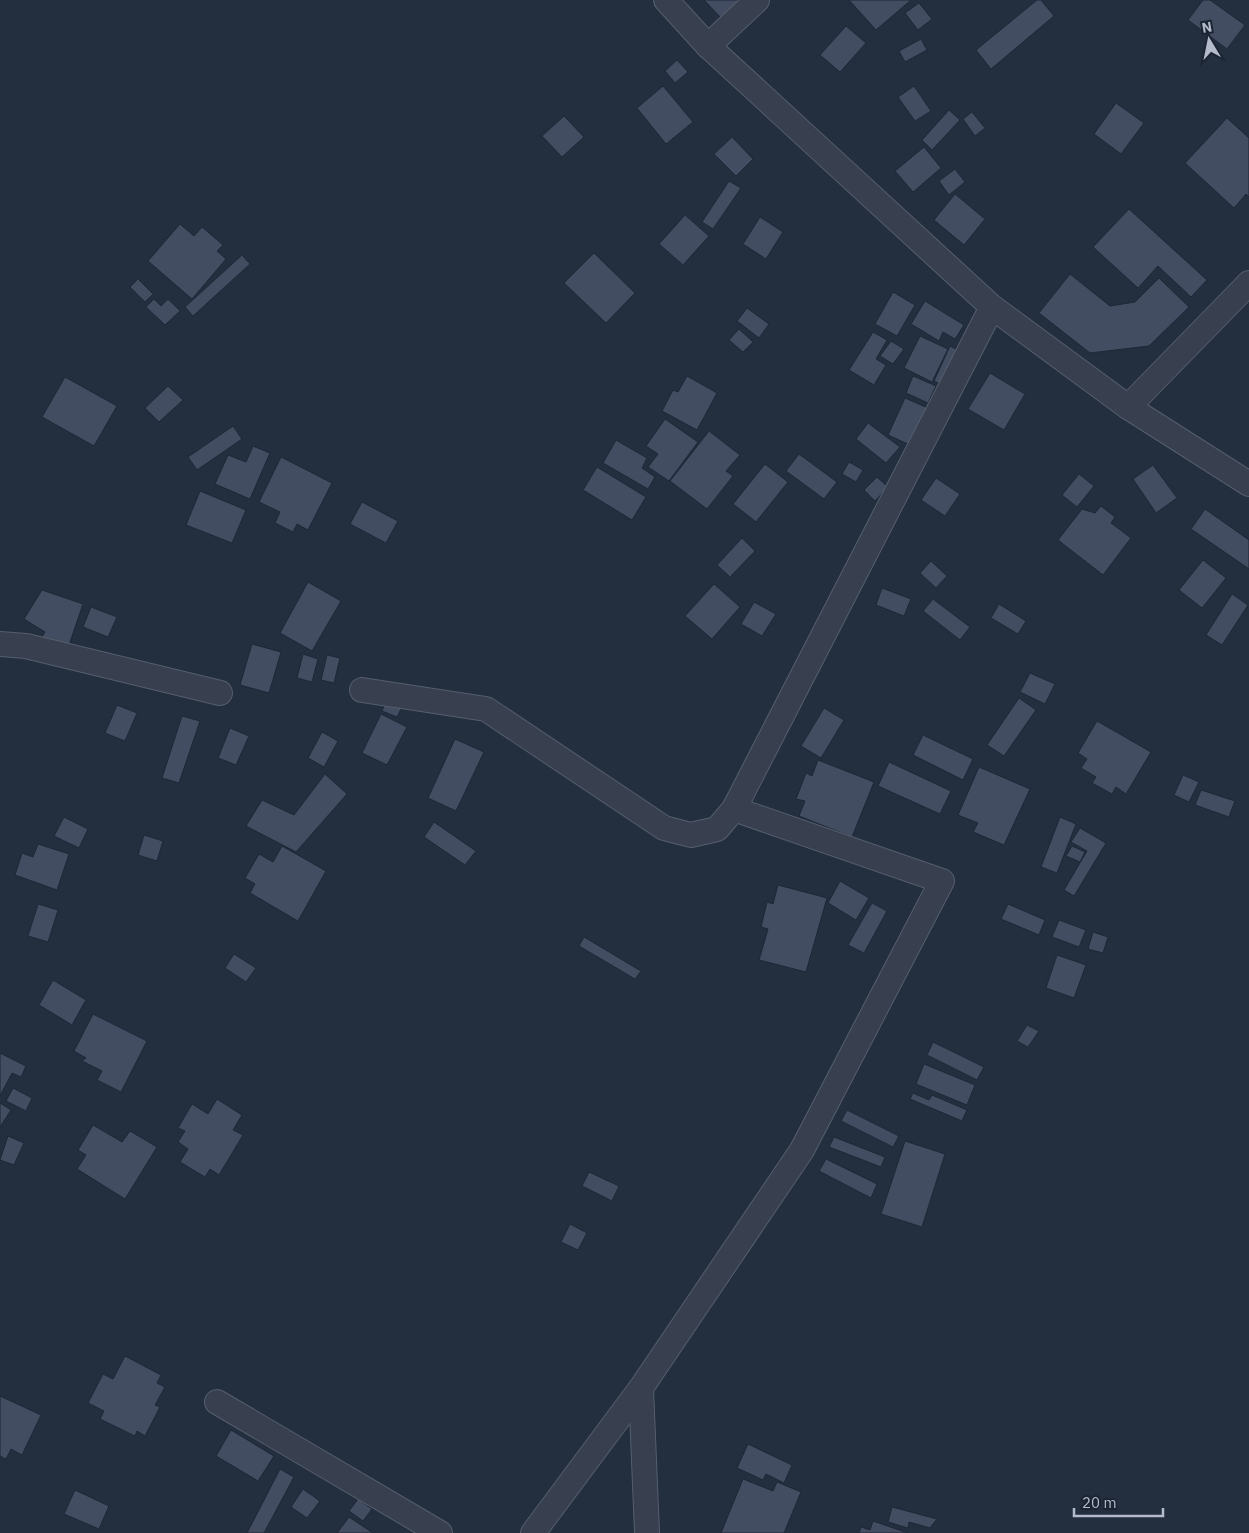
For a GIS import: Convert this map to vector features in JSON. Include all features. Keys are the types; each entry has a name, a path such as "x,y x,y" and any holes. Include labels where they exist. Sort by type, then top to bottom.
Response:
{"street":[{"path":"666,0 708,46 992,307 1128,407 1249,484"},
{"path":"708,46 757,0"},
{"path":"1128,407 1249,283"},
{"path":"362,690 486,709 664,828 691,835 717,829 734,808 992,307"},
{"path":"0,644 26,646 220,693"},
{"path":"532,1533 640,1388 802,1150 942,881 734,808"},
{"path":"640,1388 647,1533"},
{"path":"218,1402 440,1533"}],"building":[{"path":"704,0 741,0 722,19"},
{"path":"849,0 911,0 876,30"},
{"path":"1037,0 1041,0 1054,16 991,69 976,50"},
{"path":"1203,0 1210,0 1245,25 1227,49 1188,20"},
{"path":"919,3 932,19 918,30 905,13"},
{"path":"846,26 866,43 840,72 820,55"},
{"path":"921,39 927,50 905,62 899,51"},
{"path":"677,60 688,72 675,83 665,71"},
{"path":"663,86 693,122 666,144 637,108"},
{"path":"914,86 931,111 915,121 898,97"},
{"path":"1116,103 1144,123 1121,154 1094,134"},
{"path":"949,110 960,120 932,150 922,140"},
{"path":"972,112 985,128 975,136 963,119"},
{"path":"564,116 584,137 562,157 542,136"},
{"path":"1227,118 1249,138 1249,197 1246,194 1234,208 1185,163"},
{"path":"732,137 753,159 736,176 714,154"},
{"path":"924,147 941,168 913,192 895,171"},
{"path":"955,169 965,182 949,195 939,181"},
{"path":"729,181 741,188 713,229 702,222"},
{"path":"955,194 985,219 964,245 934,220"},
{"path":"1129,209 1207,280 1191,297 1158,266 1138,288 1093,247"},
{"path":"685,215 709,236 683,265 659,244"},
{"path":"760,217 783,232 766,259 743,244"},
{"path":"180,224 194,236 202,227 223,245 217,251 226,259 192,299 148,261"},
{"path":"594,253 635,293 606,323 564,283"},
{"path":"242,255 250,264 193,316 185,307"},
{"path":"1070,274 1110,306 1135,302 1159,278 1189,307 1149,346 1090,353 1039,313"},
{"path":"138,279 153,294 145,302 130,287"},
{"path":"893,292 915,305 897,336 875,324"},
{"path":"154,299 161,306 168,299 180,311 165,325 146,307"},
{"path":"925,301 964,325 955,339 943,332 939,341 911,324"},
{"path":"747,308 769,324 759,338 737,321"},
{"path":"739,329 753,342 743,352 729,340"},
{"path":"873,332 887,340 876,359 886,365 874,385 849,370"},
{"path":"920,336 948,349 932,382 904,368"},
{"path":"891,341 904,349 893,364 880,356"},
{"path":"950,346 960,351 944,386 934,381"},
{"path":"990,373 1025,394 1004,430 968,409"},
{"path":"687,376 717,393 697,430 662,411 673,390 678,392"},
{"path":"913,376 936,386 928,403 906,393"},
{"path":"65,377 117,406 94,446 42,417"},
{"path":"168,386 183,400 159,422 145,408"},
{"path":"905,398 928,408 910,445 888,435"},
{"path":"665,419 698,442 669,481 648,467 658,454 646,446"},
{"path":"868,423 900,447 886,463 856,439"},
{"path":"233,426 242,439 197,470 188,457"},
{"path":"709,431 740,455 726,471 733,476 707,509 670,481"},
{"path":"616,440 647,458 642,468 655,477 648,489 603,463"},
{"path":"253,446 270,453 250,499 215,484 228,455 246,462"},
{"path":"799,454 837,482 824,499 786,471"},
{"path":"281,457 332,483 308,530 297,524 293,532 275,523 280,512 259,502"},
{"path":"849,462 863,470 856,482 842,474"},
{"path":"765,464 788,482 756,522 733,504"},
{"path":"1153,465 1177,498 1156,513 1133,479"},
{"path":"597,467 646,497 632,520 583,490"},
{"path":"1079,474 1094,486 1077,507 1062,495"},
{"path":"877,477 888,487 875,501 864,490"},
{"path":"936,478 960,494 945,516 921,500"},
{"path":"200,491 246,510 232,543 186,525"},
{"path":"362,502 398,521 386,543 350,524"},
{"path":"1101,506 1115,517 1111,523 1131,538 1103,575 1058,540 1082,509 1095,513"},
{"path":"1205,509 1249,540 1249,569 1191,529"},
{"path":"742,538 755,551 730,577 717,565"},
{"path":"1203,560 1226,578 1202,608 1179,590"},
{"path":"931,561 947,576 936,588 920,573"},
{"path":"308,582 341,601 312,651 280,633"},
{"path":"714,584 740,607 712,639 685,616"},
{"path":"882,588 911,599 904,616 876,605"},
{"path":"42,590 83,604 67,651 39,641 45,632 24,619"},
{"path":"1232,594 1248,605 1222,645 1206,635"},
{"path":"933,599 970,627 960,640 923,611"},
{"path":"754,602 776,614 762,636 741,624"},
{"path":"999,604 1026,621 1018,634 991,618"},
{"path":"91,607 117,617 108,637 83,627"},
{"path":"252,644 281,652 269,693 240,685"},
{"path":"303,654 318,659 312,682 297,678"},
{"path":"327,655 340,658 334,683 321,680"},
{"path":"1030,673 1055,684 1045,704 1020,692"},
{"path":"1019,698 1036,710 1004,756 987,745"},
{"path":"386,701 402,707 397,717 382,711"},
{"path":"117,705 137,713 125,741 105,733"},
{"path":"824,708 844,720 821,758 801,746"},
{"path":"381,714 407,727 387,765 362,753"},
{"path":"182,716 200,721 179,783 162,778"},
{"path":"1097,721 1151,752 1126,794 1116,787 1112,794 1092,783 1096,777 1081,768 1087,759 1078,753"},
{"path":"230,728 249,736 236,765 218,758"},
{"path":"322,732 338,741 324,767 308,758"},
{"path":"923,735 973,759 963,780 913,755"},
{"path":"455,739 484,752 456,811 428,798"},
{"path":"818,760 874,782 852,837 799,816 805,801 796,799 806,773 812,776"},
{"path":"889,762 951,791 940,814 878,786"},
{"path":"979,767 1030,789 1004,845 973,832 978,823 958,815"},
{"path":"325,774 347,794 296,852 246,826 262,800 294,815"},
{"path":"1183,775 1199,782 1189,802 1174,795"},
{"path":"1201,790 1235,801 1229,817 1195,805"},
{"path":"64,817 88,829 79,848 54,836"},
{"path":"1060,817 1076,824 1057,873 1041,867"},
{"path":"434,822 476,851 465,865 424,837"},
{"path":"1080,828 1106,843 1074,896 1064,890 1087,851 1071,842"},
{"path":"144,835 163,841 157,861 138,855"},
{"path":"38,844 69,854 57,890 15,875 22,853 33,857"},
{"path":"282,846 326,871 298,921 250,893 255,884 245,878 259,854 273,862"},
{"path":"1072,846 1085,852 1080,862 1066,856"},
{"path":"840,881 869,898 856,920 828,903"},
{"path":"778,885 827,898 806,972 759,960 768,929 761,927 767,902 773,904"},
{"path":"872,903 887,911 864,953 848,945"},
{"path":"38,904 58,910 48,942 28,936"},
{"path":"1008,904 1045,920 1039,935 1001,919"},
{"path":"1059,920 1086,930 1079,947 1052,937"},
{"path":"1093,932 1108,937 1103,953 1088,949"},
{"path":"584,937 641,971 635,979 579,946"},
{"path":"234,954 256,968 246,982 225,968"},
{"path":"1057,955 1086,965 1074,998 1046,988"},
{"path":"53,980 86,1000 72,1025 39,1005"},
{"path":"93,1014 147,1041 121,1092 97,1080 102,1071 82,1061 86,1058 74,1051"},
{"path":"1027,1025 1039,1031 1028,1047 1017,1041"},
{"path":"933,1042 984,1067 977,1080 927,1055"},
{"path":"0,1053 26,1066 21,1077 12,1073 0,1096"},
{"path":"924,1064 975,1085 967,1105 916,1084"},
{"path":"13,1088 32,1098 26,1111 6,1101"},
{"path":"913,1093 929,1100 932,1095 967,1110 962,1121 910,1099"},
{"path":"217,1099 242,1115 233,1130 243,1135 219,1175 210,1169 205,1177 180,1162 188,1149 178,1142 185,1131 178,1128 192,1104 208,1114"},
{"path":"0,1103 11,1110 0,1127"},
{"path":"847,1110 899,1136 893,1147 841,1121"},
{"path":"93,1125 122,1142 130,1131 157,1147 125,1199 77,1169 86,1155 78,1150"},
{"path":"8,1136 24,1143 14,1165 0,1160"},
{"path":"834,1137 885,1157 881,1167 829,1147"},
{"path":"905,1141 945,1154 922,1227 881,1214"},
{"path":"826,1159 877,1184 871,1198 819,1171"},
{"path":"589,1172 619,1186 612,1201 582,1186"},
{"path":"570,1224 587,1233 578,1250 561,1242"},
{"path":"125,1356 161,1375 157,1383 165,1387 155,1405 160,1407 145,1436 137,1431 135,1436 100,1419 104,1411 88,1403 103,1374 113,1379"},
{"path":"0,1396 41,1415 22,1455 11,1449 6,1459 0,1456"},
{"path":"231,1430 274,1456 258,1481 216,1456"},
{"path":"748,1444 792,1465 784,1483 766,1474 763,1480 737,1468"},
{"path":"280,1469 294,1477 264,1533 247,1533"},
{"path":"743,1479 773,1491 777,1482 801,1492 784,1533 721,1533"},
{"path":"303,1489 320,1501 307,1518 291,1507"},
{"path":"75,1490 109,1506 99,1529 64,1514"},
{"path":"358,1499 372,1509 363,1521 349,1511"},
{"path":"892,1507 937,1519 930,1528 909,1522 908,1528 888,1522"},
{"path":"349,1517 373,1533 337,1533"},
{"path":"873,1521 908,1533 859,1533 861,1527 870,1530"}]}
